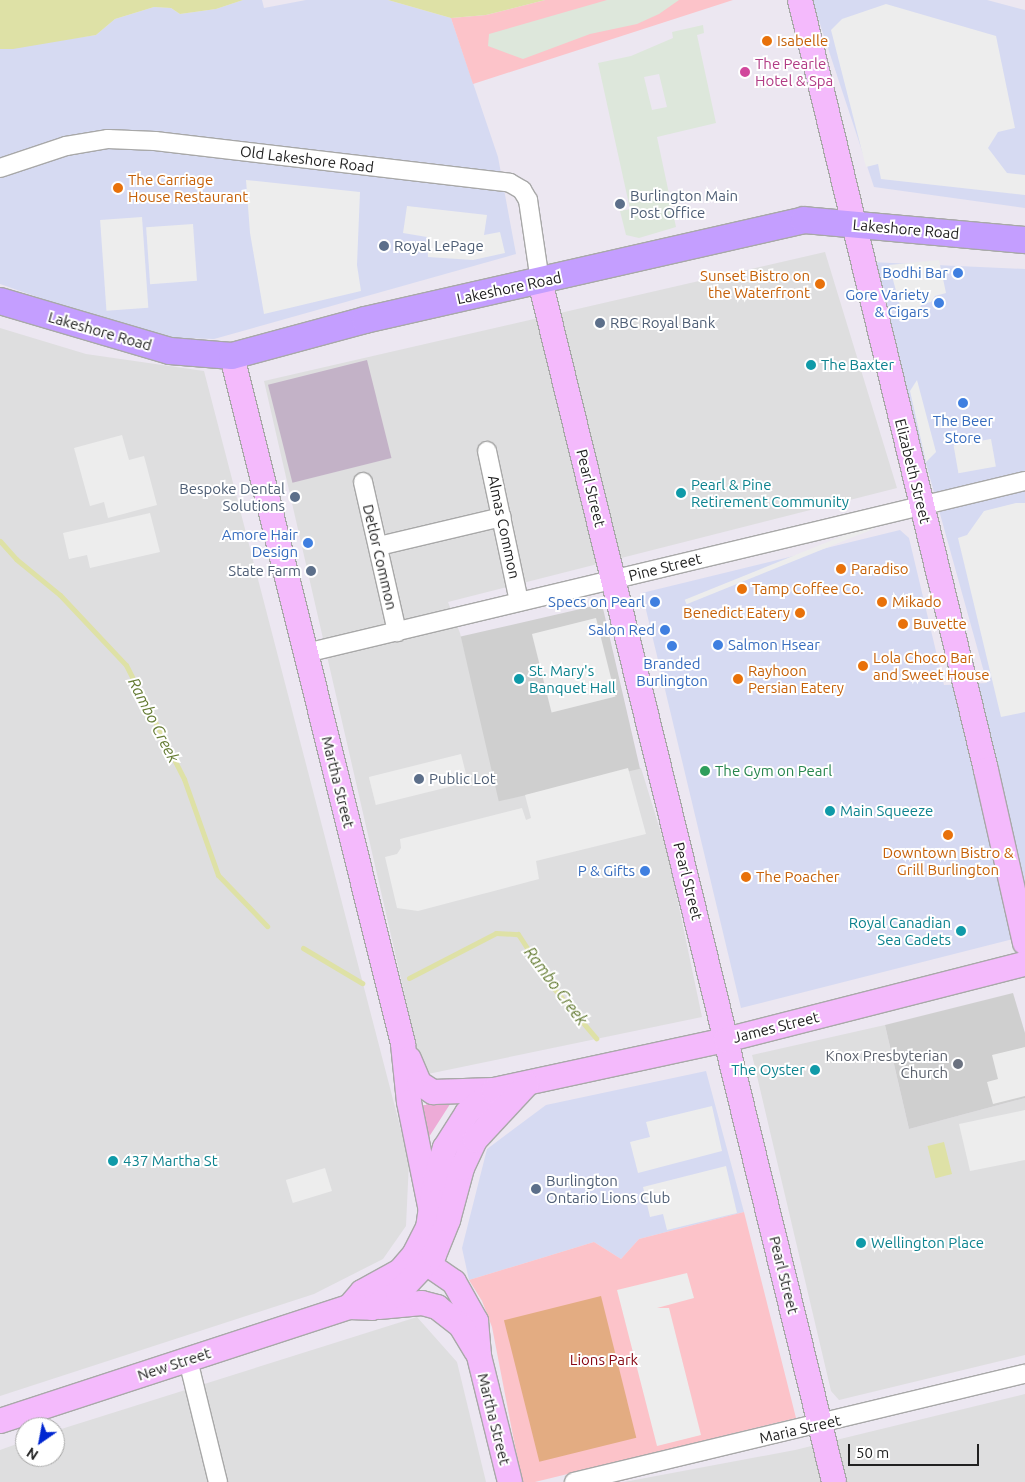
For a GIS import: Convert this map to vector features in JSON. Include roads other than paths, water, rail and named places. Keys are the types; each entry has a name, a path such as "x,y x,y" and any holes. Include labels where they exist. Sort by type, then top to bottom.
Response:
{"main road":[{"name":"Lakeshore Road","path":"0,301 170,351 232,356 365,320 804,220 1025,240"}],"street":[{"name":"Elizabeth Street","path":"800,0 847,189 852,224 922,505 1025,943"},
{"name":"Old Lakeshore Road","path":"0,168 66,146 117,140 155,141 510,183 522,190 528,200 540,281"},
{"name":"Pearl Street","path":"540,281 614,580 641,702 675,824 834,1482"},
{"name":"Martha Street","path":"232,356 403,1044 409,1102 431,1211"},
{"name":"Almas Common","path":"488,451 519,602"},
{"name":"Pine Street","path":"306,653 1025,480"},
{"name":"Detlor Common","path":"363,482 397,632"},
{"path":"379,546 502,516"},
{"name":"James Street","path":"403,1044 417,1079 427,1089 444,1093 494,1090 527,1084 581,1069 726,1040 1025,964"},
{"path":"421,1259 440,1245 471,1148 483,1130 527,1084"},
{"path":"421,1259 438,1165 450,1136 467,1113 494,1090"},
{"path":"421,1259 454,1282 470,1307 479,1333 479,1356"},
{"name":"New Street","path":"0,1421 360,1307 398,1293 421,1259"},
{"path":"360,1307 422,1304 437,1307 461,1326 479,1356"},
{"name":"Martha Street","path":"479,1356 510,1482"},
{"path":"188,1360 218,1482"},
{"name":"Maria Street","path":"574,1482 1025,1374"}],"waterway":[{"name":"Rambo Creek","path":"0,541 16,559 60,595 126,665 184,779 218,875 267,926"},
{"name":"Rambo Creek","path":"409,978 496,933 518,934 551,985 596,1038"},
{"name":"Rambo Creek","path":"303,948 362,983"}],"place":[{"name":"Isabelle","path":"767,41"},
{"name":"The Pearle Hotel & Spa","path":"745,72"},
{"name":"The Carriage House Restaurant","path":"118,188"},
{"name":"Burlington Main Post Office","path":"620,204"},
{"name":"Royal LePage","path":"384,246"},
{"name":"Bodhi Bar","path":"958,273"},
{"name":"Sunset Bistro on the Waterfront","path":"820,284"},
{"name":"Gore Variety & Cigars","path":"939,303"},
{"name":"RBC Royal Bank","path":"600,323"},
{"name":"The Baxter","path":"811,365"},
{"name":"The Beer Store","path":"963,403"},
{"name":"Pearl & Pine Retirement Community","path":"681,493"},
{"name":"Bespoke Dental Solutions","path":"295,497"},
{"name":"Amore Hair Design","path":"308,543"},
{"name":"Paradiso","path":"841,569"},
{"name":"State Farm","path":"311,571"},
{"name":"Tamp Coffee Co.","path":"742,589"},
{"name":"Specs on Pearl","path":"655,602"},
{"name":"Mikado","path":"882,602"},
{"name":"Benedict Eatery","path":"800,613"},
{"name":"Buvette","path":"903,624"},
{"name":"Salon Red","path":"665,630"},
{"name":"Salmon Hsear","path":"718,645"},
{"name":"Branded Burlington","path":"672,646"},
{"name":"Lola Choco Bar and Sweet House","path":"863,666"},
{"name":"St. Mary's Banquet Hall","path":"519,679"},
{"name":"Rayhoon Persian Eatery","path":"738,679"},
{"name":"The Gym on Pearl","path":"705,771"},
{"name":"Public Lot","path":"419,779"},
{"name":"Main Squeeze","path":"830,811"},
{"name":"Downtown Bistro & Grill Burlington","path":"948,835"},
{"name":"P & Gifts","path":"645,871"},
{"name":"The Poacher","path":"746,877"},
{"name":"Royal Canadian Sea Cadets","path":"961,931"},
{"name":"Knox Presbyterian Church","path":"958,1064"},
{"name":"The Oyster","path":"815,1070"},
{"name":"437 Martha St","path":"113,1161"},
{"name":"Burlington Ontario Lions Club","path":"536,1189"},
{"name":"Wellington Place","path":"861,1243"}],"park label":[{"name":"Lions Park","path":"604,1360"}]}
